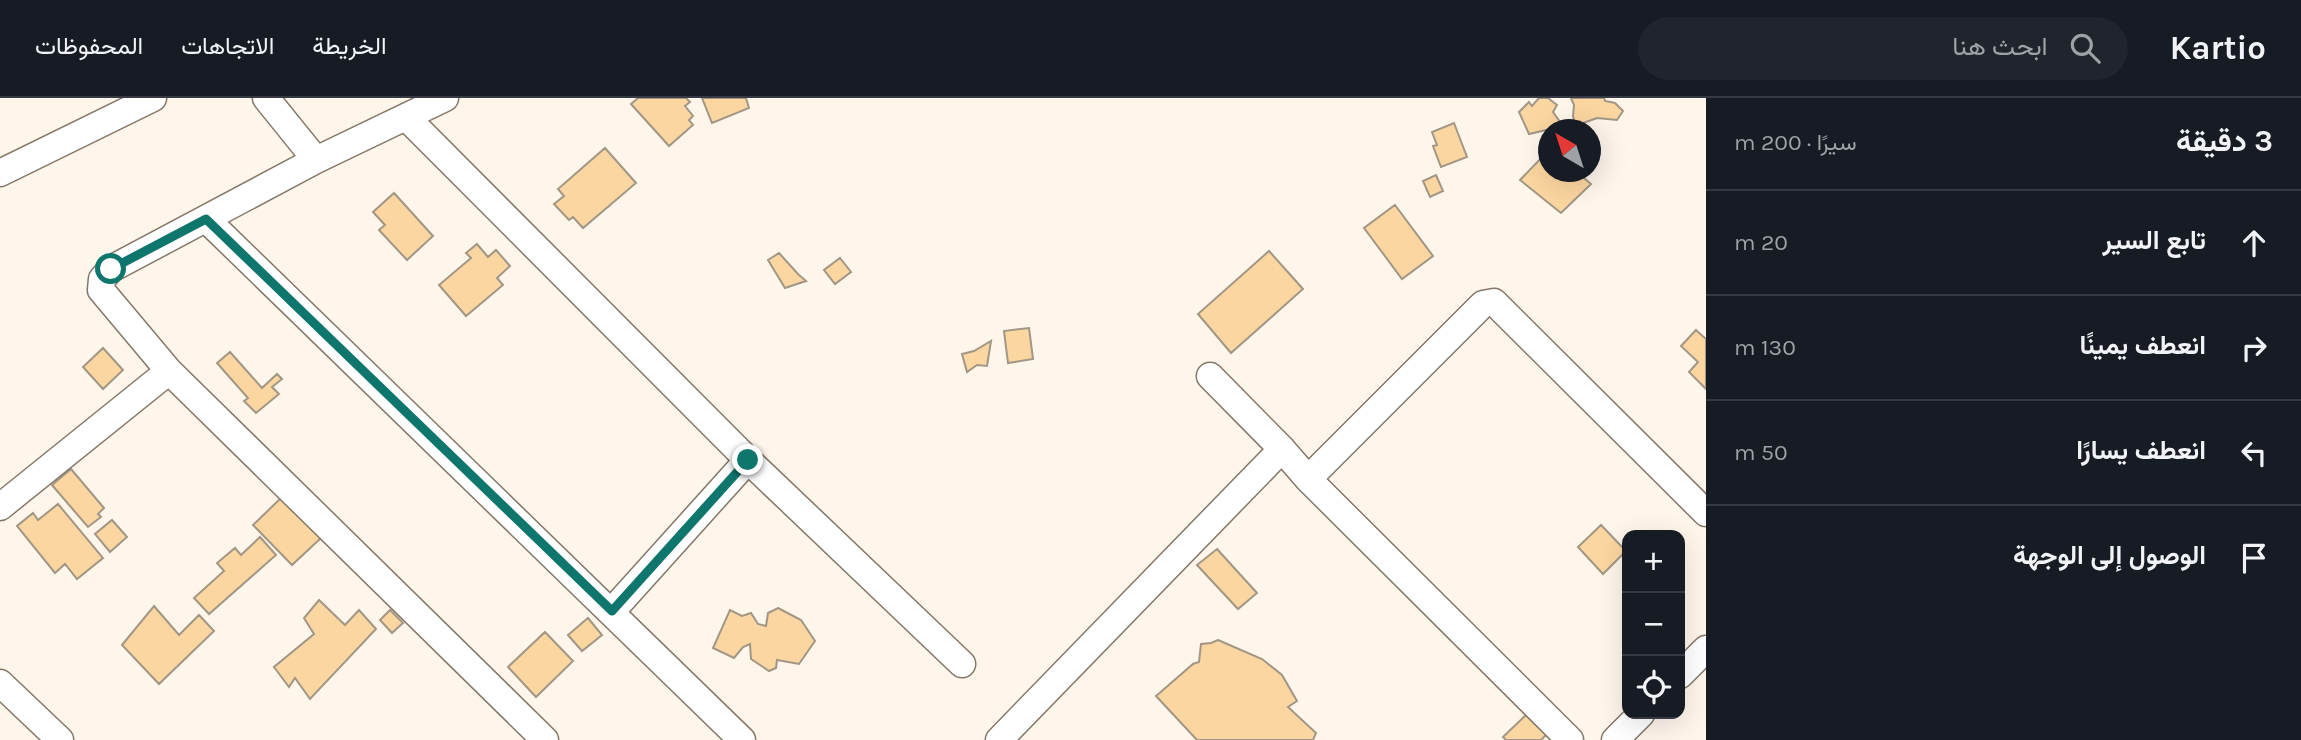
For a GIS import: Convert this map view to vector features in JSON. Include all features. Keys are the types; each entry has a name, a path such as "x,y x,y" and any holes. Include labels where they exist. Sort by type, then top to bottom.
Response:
{"street":[{"path":"0,173 153,98"},
{"path":"266,98 316,160"},
{"path":"445,98 316,160 111,269 102,279 101,290 169,371 545,740"},
{"path":"406,117 748,460 962,664"},
{"path":"206,219 742,740"},
{"path":"1308,479 1483,304 1494,302 1706,513"},
{"path":"0,508 169,371"},
{"path":"1210,376 1308,479 1570,740"},
{"path":"999,740 1282,449"},
{"path":"612,611 748,460"},
{"path":"1685,670 1706,649"},
{"path":"0,683 60,740"},
{"path":"1615,740 1636,719"}],"building":[{"path":"638,98 686,98 690,102 685,106 693,116 689,120 693,125 669,146 631,104"},
{"path":"702,98 746,98 749,108 712,123"},
{"path":"1539,98 1548,98 1557,105 1553,112 1558,119 1538,119 1538,132 1529,134 1519,112 1529,102 1532,106"},
{"path":"1571,98 1604,98 1623,111 1617,120 1574,119 1574,105"},
{"path":"1454,123 1467,157 1441,167 1433,146 1437,145 1432,132"},
{"path":"605,148 636,183 583,228 573,217 569,220 554,204 564,196 558,189"},
{"path":"1538,161 1538,182 1591,184 1561,213 1520,180"},
{"path":"1436,175 1443,191 1430,197 1423,181"},
{"path":"394,193 433,236 407,260 379,230 385,225 373,212"},
{"path":"1395,205 1433,256 1402,279 1364,228"},
{"path":"477,244 488,257 496,250 510,266 497,278 503,285 466,316 439,285 471,258 466,253"},
{"path":"1269,251 1303,289 1231,353 1198,314"},
{"path":"779,253 806,281 785,288 768,260"},
{"path":"840,258 851,272 835,284 824,270"},
{"path":"1029,328 1033,359 1008,363 1004,331"},
{"path":"1696,330 1706,339 1706,389 1689,372 1698,362 1681,346"},
{"path":"991,341 987,366 977,365 967,372 962,354 974,351"},
{"path":"103,348 123,370 103,389 83,367"},
{"path":"230,352 262,388 277,374 282,379 272,387 279,394 256,413 244,401 248,398 217,363"},
{"path":"71,469 104,508 98,514 101,517 88,527 52,485"},
{"path":"282,497 321,538 292,565 253,525"},
{"path":"58,504 103,558 77,579 65,564 55,573 17,526 33,513 38,520"},
{"path":"112,520 127,537 110,552 95,534"},
{"path":"1601,525 1622,547 1622,555 1603,574 1578,547"},
{"path":"260,537 276,555 209,614 194,598 224,571 217,563 235,548 241,555"},
{"path":"1217,549 1257,593 1238,609 1197,565"},
{"path":"319,600 345,625 359,610 376,629 310,699 295,678 289,687 274,667 314,634 304,618"},
{"path":"154,606 179,635 199,615 214,631 159,684 122,645"},
{"path":"778,608 801,620 815,641 799,664 777,660 776,668 769,671 751,659 750,644 743,647 734,658 713,648 730,610 742,616 751,613 758,624 766,626 768,613"},
{"path":"390,610 403,623 392,633 380,620"},
{"path":"588,618 602,635 582,651 568,635"},
{"path":"545,632 573,661 536,697 508,667"},
{"path":"1218,640 1262,659 1282,675 1297,701 1288,707 1316,733 1313,740 1197,740 1156,696 1193,664 1199,662 1201,644"},
{"path":"1527,714 1547,734 1541,740 1506,740 1503,737"}],"route":[{"path":"111,269 206,219 612,611 748,460"}]}
